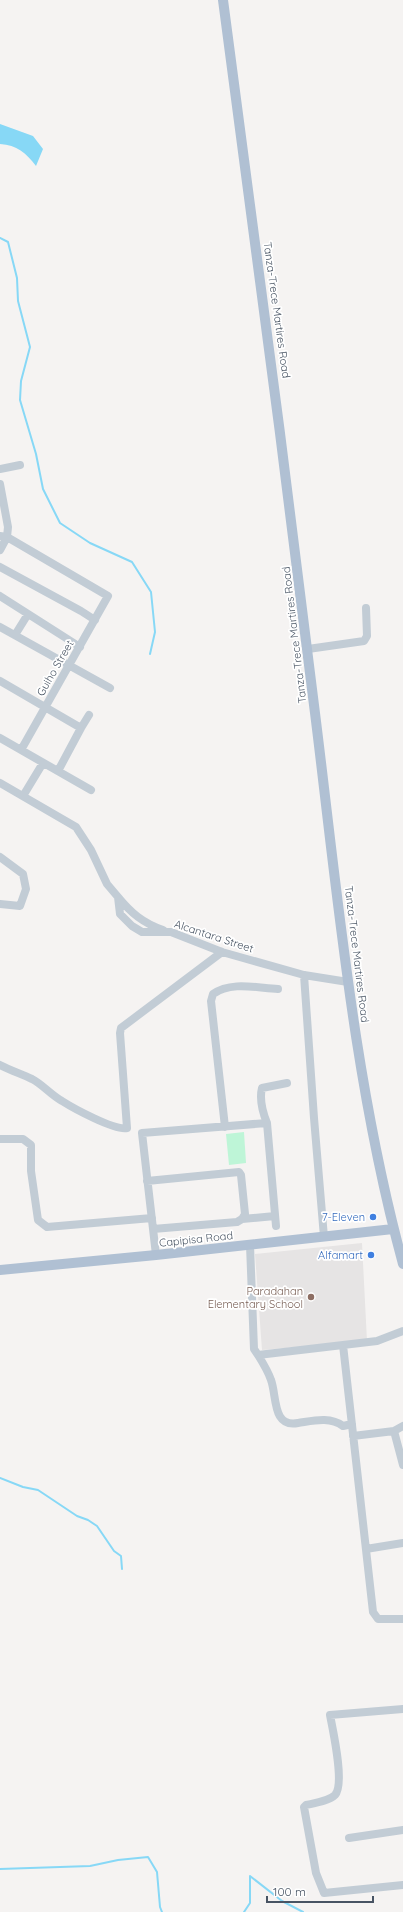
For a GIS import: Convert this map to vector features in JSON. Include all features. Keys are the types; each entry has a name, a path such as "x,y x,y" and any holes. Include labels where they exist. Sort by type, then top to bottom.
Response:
{"main road":[{"name":"Tanza-Trece Martires Road","path":"223,0 286,469 348,982 373,1141 403,1264"},
{"name":"Capipisa Road","path":"0,1270 156,1255 394,1229"}],"street":[{"path":"0,469 20,465"},
{"path":"0,484 8,526 0,550"},
{"name":"Guiho Street","path":"4,537 108,596 21,750"},
{"path":"0,568 95,620"},
{"path":"0,596 80,647"},
{"path":"308,649 364,641 367,636 366,608"},
{"path":"16,636 28,614"},
{"path":"0,627 110,688"},
{"path":"0,681 82,728"},
{"path":"58,771 89,715"},
{"path":"0,738 91,790"},
{"path":"23,796 43,763"},
{"name":"Alcantara Street","path":"0,783 76,827 91,850 107,884 118,897 120,914 132,926 142,932 171,932 222,952 304,975 348,982"},
{"path":"0,857 23,874 26,885 20,906 0,904"},
{"path":"0,1065 33,1079 62,1101 83,1113 108,1124 124,1129 127,1128 120,1033 121,1028 222,952"},
{"path":"304,975 324,1237"},
{"path":"225,1127 211,1001 213,994 220,988 230,986 278,989"},
{"path":"276,1226 267,1123 263,1113 261,1094 262,1088 287,1083"},
{"path":"156,1255 142,1133 267,1123"},
{"path":"0,1139 23,1139 31,1145 31,1171 38,1220 47,1227 152,1218"},
{"path":"148,1181 239,1172 241,1175 244,1214 242,1219"},
{"path":"153,1229 237,1222 242,1219 275,1216"},
{"path":"250,1245 254,1349 268,1370 272,1381 278,1413 283,1422 290,1425 324,1420 336,1420 342,1426 352,1424"},
{"path":"258,1355 377,1341 403,1330"},
{"path":"343,1345 375,1616 378,1619 403,1620"},
{"path":"353,1436 394,1431 403,1426"},
{"path":"394,1431 403,1465"},
{"path":"366,1549 403,1544"},
{"path":"403,1709 330,1715 339,1776 339,1788 335,1795 328,1799 306,1805 304,1807 316,1873 324,1893 403,1885"},
{"path":"349,1838 403,1830"}],"shaded area":[{"name":"Paradahan Elementary School","path":"362,1243 367,1341 262,1350 255,1254"}],"green space":[{"path":"244,1132 246,1163 229,1165 226,1134"}],"water":[{"path":"0,124 33,136 43,149 36,166 21,150 0,144"}],"waterway":[{"path":"0,238 8,242 17,278 18,301 30,347 21,381 20,400 36,454 43,489 60,523 90,543 132,562 151,592 155,632 150,654"},
{"path":"0,1478 23,1487 38,1490 77,1516 88,1520 97,1526 114,1551 121,1556 122,1569"},
{"path":"0,1869 90,1866 118,1860 148,1857 157,1872 160,1907 162,1912"},
{"path":"244,1912 250,1903 250,1876 282,1901 303,1912"}],"place":[{"name":"7-Eleven","path":"373,1217"},
{"name":"Alfamart","path":"371,1255"},
{"name":"Paradahan Elementary School","path":"311,1297"}]}
